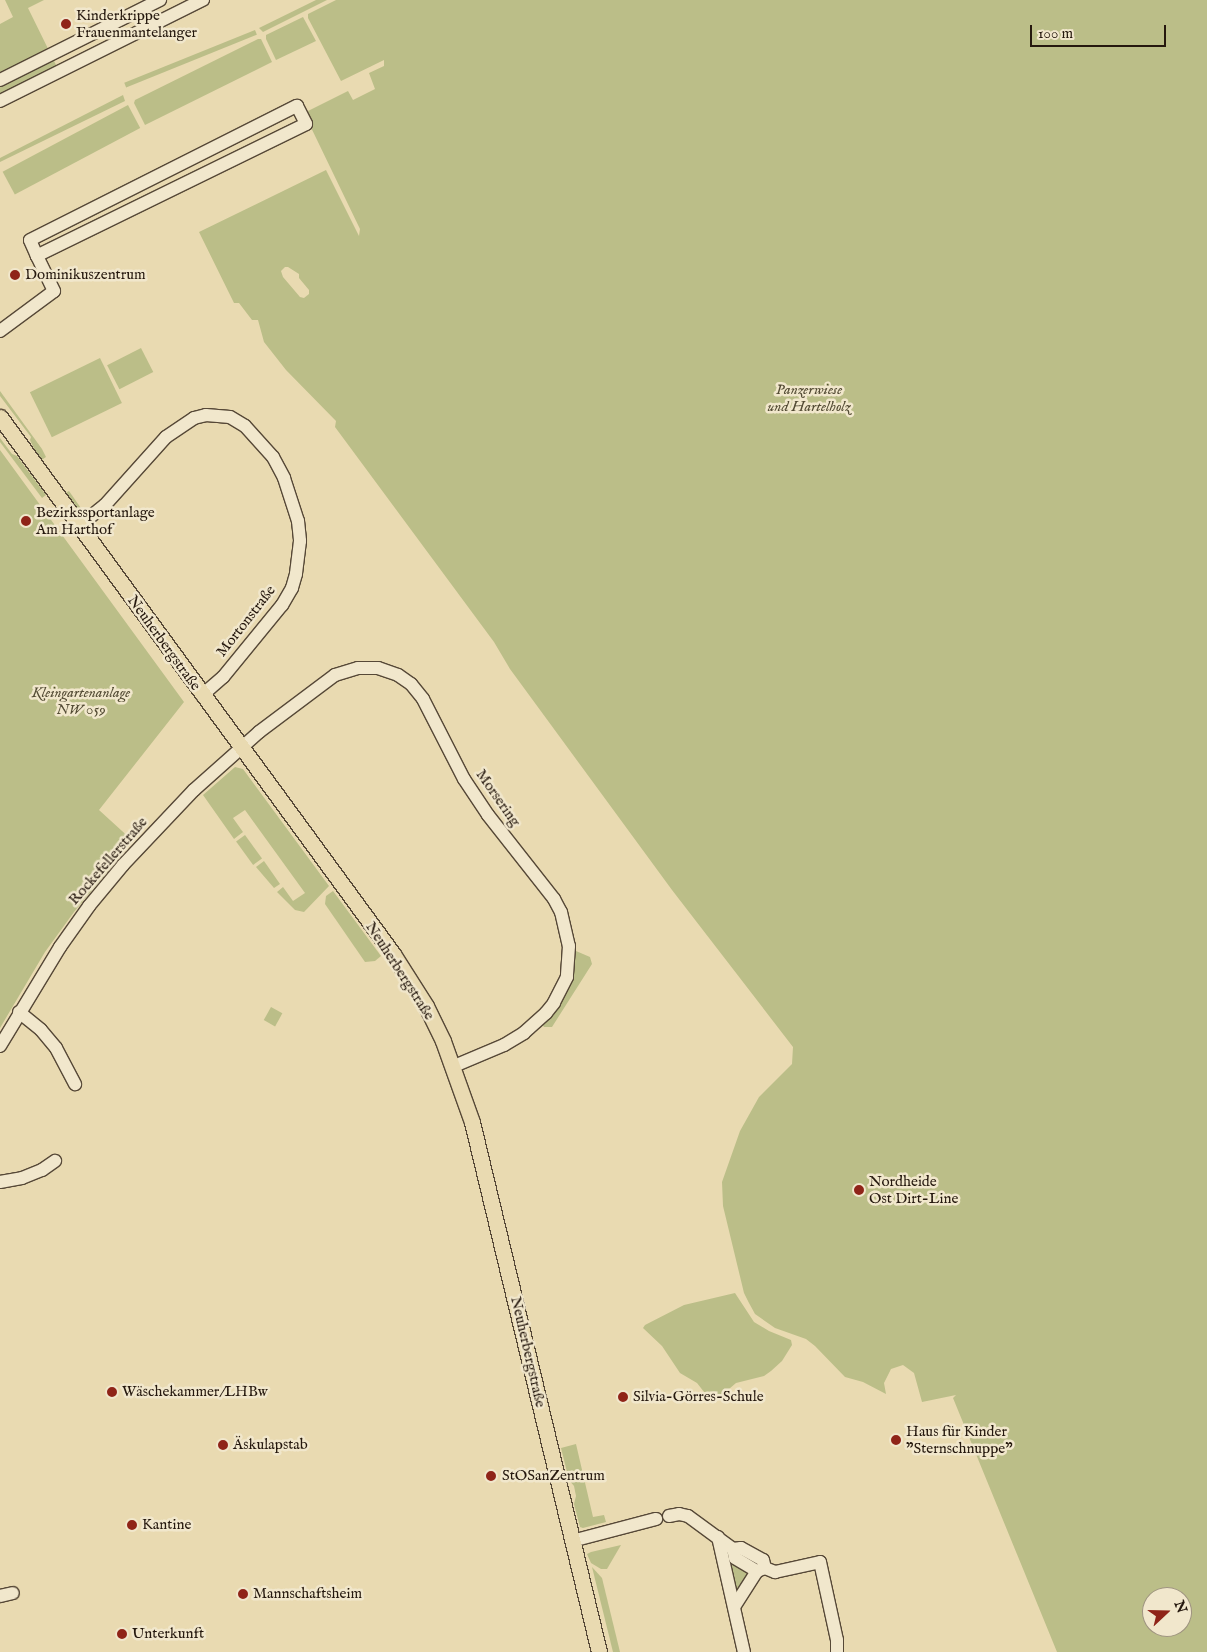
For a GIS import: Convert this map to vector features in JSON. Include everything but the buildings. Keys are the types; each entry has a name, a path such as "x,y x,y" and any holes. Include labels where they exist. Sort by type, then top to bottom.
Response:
{"main road":[{"name":"Neuherbergstraße","path":"0,417 408,978 439,1032 454,1066 472,1122 599,1652"}],"street":[{"path":"16,93 4,78 160,0"},
{"path":"0,101 203,0"},
{"path":"110,25 118,42"},
{"path":"0,331 54,291 37,256 30,240 297,106 306,124 37,256"},
{"path":"165,171 173,188"},
{"name":"Mortonstraße","path":"79,526 105,505 166,437 194,418 206,415 230,417 246,426 273,457 284,478 298,520 300,541 296,574 282,605 223,677 202,695"},
{"name":"Morsering","path":"241,748 307,694 346,670 378,668 387,670 411,684 423,699 464,779 488,815 554,899 561,912 569,946 567,977 554,1003 546,1013 524,1032 504,1045 454,1066"},
{"name":"Rockefellerstraße","path":"0,1046 19,1012 89,906 123,865 194,790 241,748"},
{"path":"19,1012 41,1030 56,1048 75,1084"},
{"path":"0,1182 22,1178 42,1170 55,1161"},
{"path":"669,1516 679,1514 688,1516 733,1549 741,1548 762,1560 761,1569 734,1607"},
{"path":"572,1541 656,1519"},
{"path":"718,1538 744,1652"},
{"path":"761,1569 775,1572 820,1562 837,1640 837,1652"},
{"path":"0,1596 13,1593"}],"green space":[{"path":"5,0 44,0 28,8 58,69 0,98 0,24 13,17"},
{"path":"316,0 327,0 263,32 259,28"},
{"name":"Panzerwiese und Hartelholz","path":"336,0 1207,0 1207,1652 1057,1652 953,1398 956,1395 922,1402 914,1373 903,1365 891,1369 884,1383 886,1394 863,1382 845,1377 806,1339 775,1328 755,1314 744,1293 723,1206 722,1182 740,1131 759,1097 792,1064 793,1047 672,890 510,669 494,642 335,427 336,421 286,370 264,342 258,320 252,320 239,303 234,303 199,232 326,170 359,236 360,229 304,113 348,91 353,100 375,89 369,73 384,66 384,60 341,81 308,18 308,14","holes":["288,267 299,274 299,278 309,290 309,294 304,298 300,297 283,277 281,271"]},
{"path":"303,17 316,41 276,60 266,35"},
{"path":"255,30 257,35 126,87 124,83"},
{"path":"261,39 272,62 145,125 134,103 135,100"},
{"path":"123,95 125,101 0,162 0,158"},
{"path":"128,105 140,128 15,195 3,172"},
{"path":"141,348 153,372 119,389 107,365"},
{"path":"100,358 122,403 52,437 30,392"},
{"path":"0,391 42,449 46,457 40,461 30,440 31,437 0,396"},
{"path":"0,438 12,454 17,456 46,495 42,498 0,442"},
{"name":"Kleingartenanlage NW 059","path":"0,450 184,702 99,810 133,841 74,912 45,952 0,1028"},
{"path":"69,491 85,514 78,512 62,495"},
{"path":"235,767 243,769 329,886 304,912 295,910 277,892 283,887 293,901 305,893 245,810 233,818 243,832 234,839 203,795"},
{"path":"245,835 262,858 253,865 236,841"},
{"path":"264,861 280,884 274,888 256,867"},
{"path":"333,891 381,956 375,961 365,962 325,904 326,896"},
{"path":"576,951 590,957 592,964 552,1027 544,1027 542,1024 555,1011 567,990 572,976"},
{"path":"271,1007 282,1013 275,1026 264,1020"},
{"path":"735,1293 754,1322 769,1331 791,1340 792,1345 782,1361 771,1371 764,1376 736,1383 715,1401 708,1397 697,1383 680,1373 662,1346 643,1328 645,1325 684,1305"},
{"path":"576,1444 593,1517 604,1515 606,1522 583,1528 580,1527 574,1504 576,1496 574,1486 569,1480 561,1448"},
{"path":"621,1545 607,1569 601,1569 591,1563 587,1554 591,1552"},
{"path":"727,1557 753,1572 737,1598"},
{"path":"592,1567 602,1578 620,1652 613,1652"}],"place":[{"name":"Kinderkrippe Frauenmantelanger","path":"66,24"},
{"name":"Dominikuszentrum","path":"15,275"},
{"name":"Bezirkssportanlage Am Harthof","path":"26,521"},
{"name":"Nordheide Ost Dirt-Line","path":"859,1190"},
{"name":"Wäschekammer/LHBw","path":"112,1392"},
{"name":"Silvia-Görres-Schule","path":"623,1397"},
{"name":"Haus für Kinder \"Sternschnuppe\"","path":"896,1440"},
{"name":"Äskulapstab","path":"223,1445"},
{"name":"StOSanZentrum","path":"491,1476"},
{"name":"Kantine","path":"132,1525"},
{"name":"Mannschaftsheim","path":"243,1594"},
{"name":"Unterkunft","path":"122,1634"}]}
